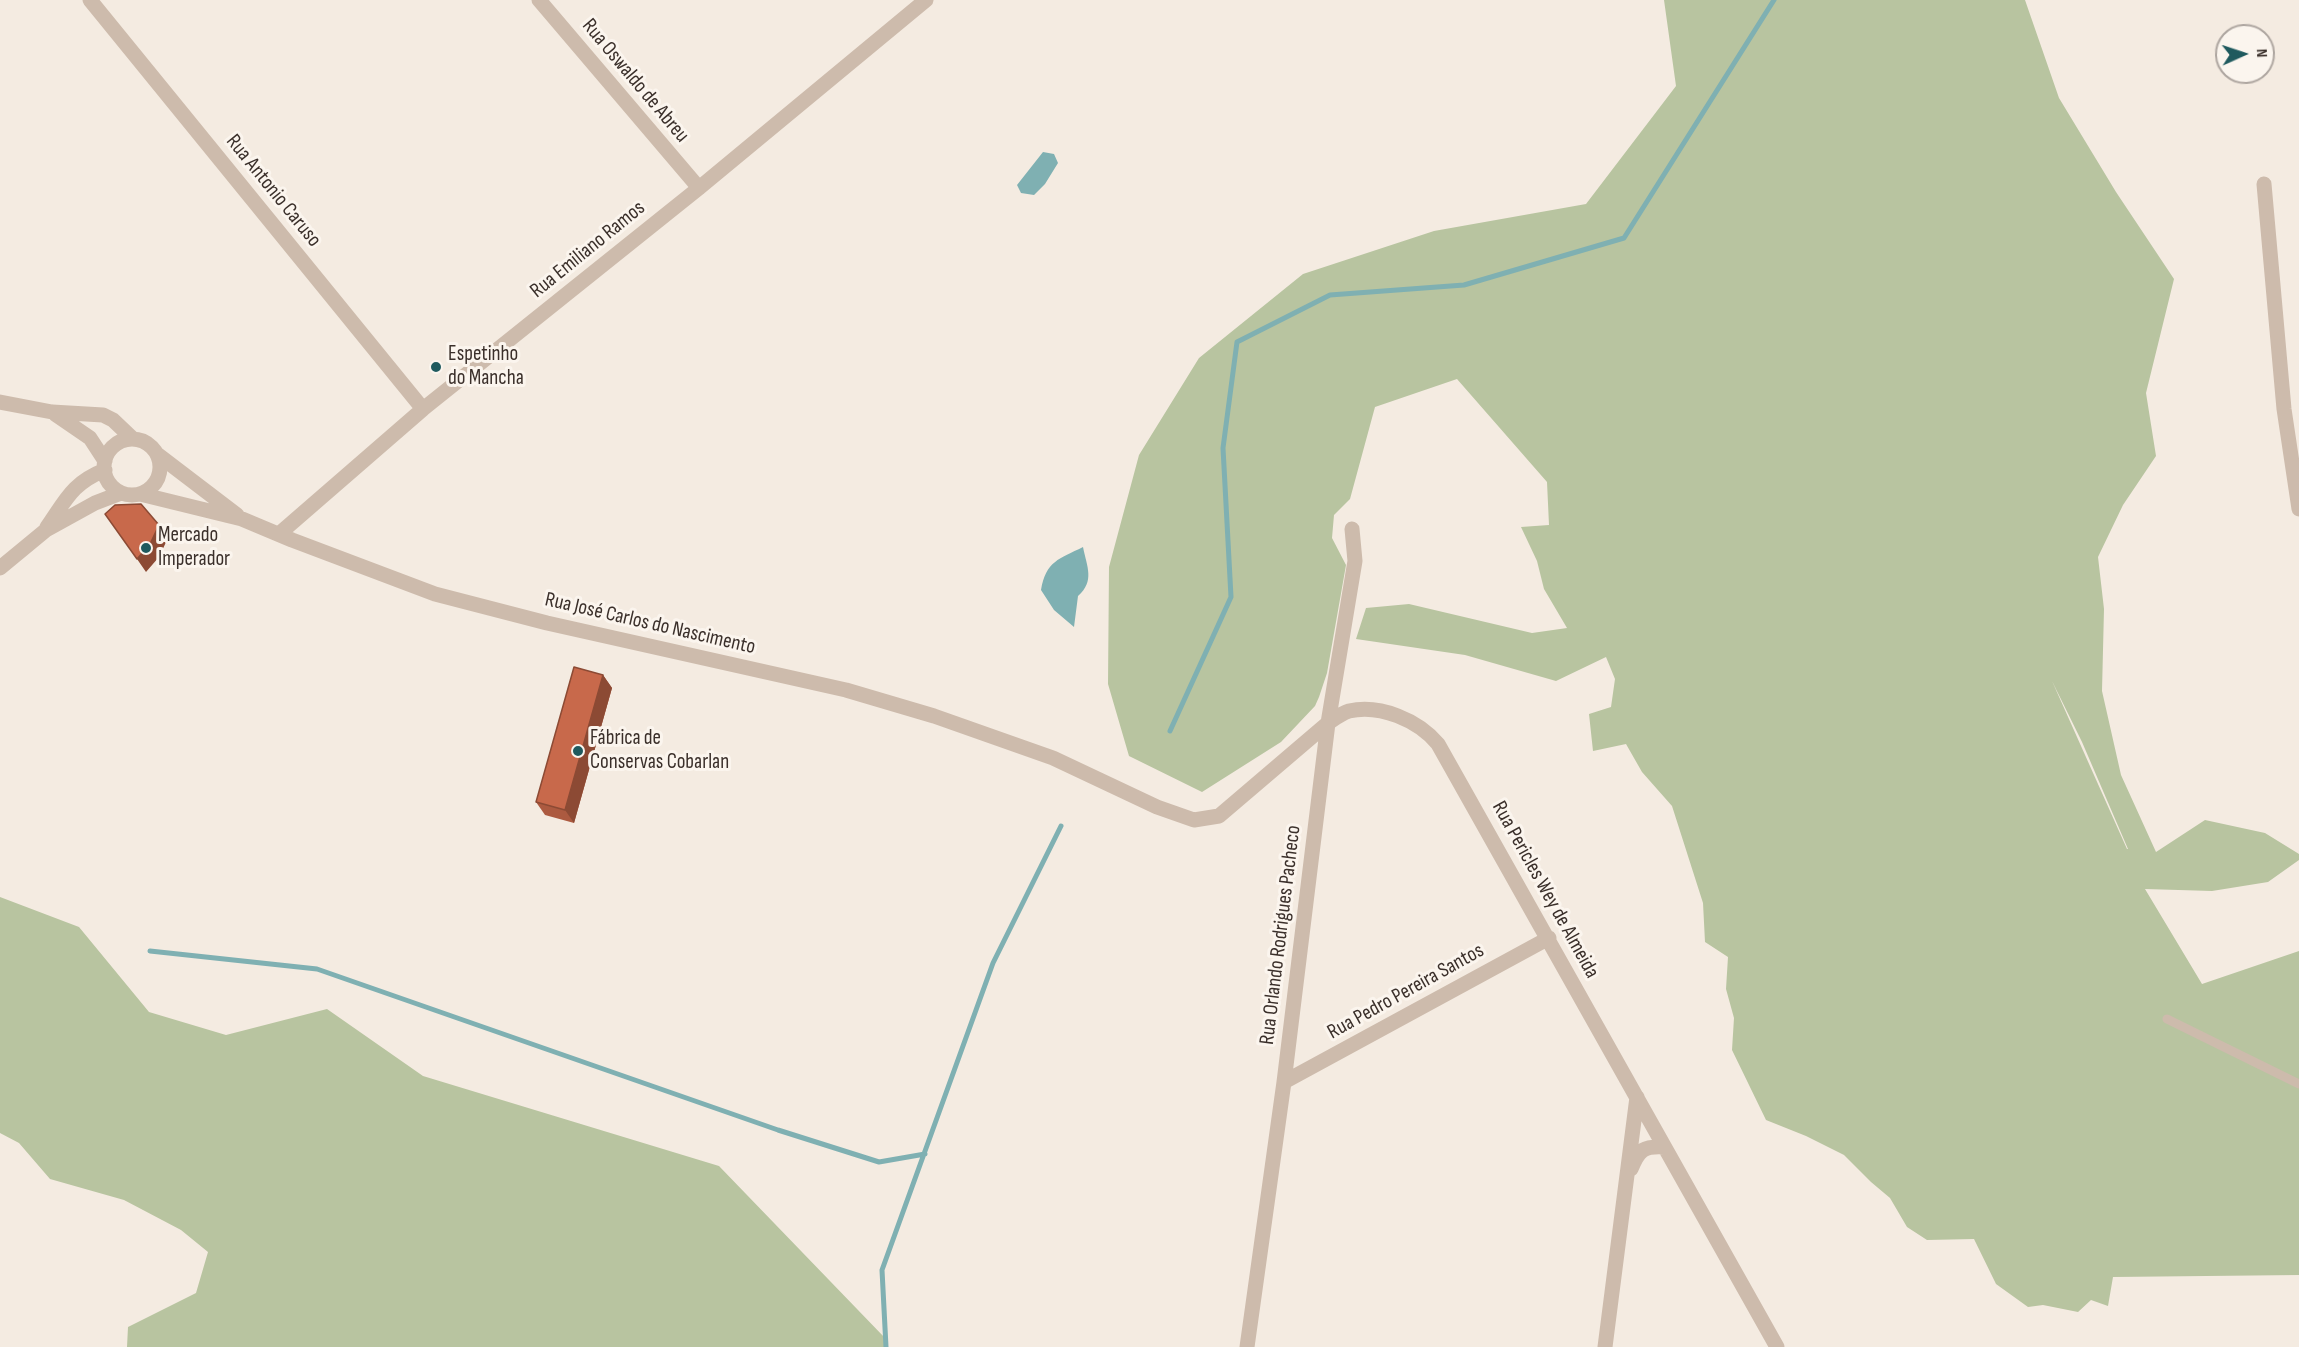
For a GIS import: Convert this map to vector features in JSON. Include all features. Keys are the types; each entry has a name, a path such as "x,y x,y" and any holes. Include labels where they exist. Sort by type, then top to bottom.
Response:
{"street":[{"name":"Rua Antonio Caruso","path":"90,0 423,409"},
{"name":"Rua Oswaldo de Abreu","path":"539,0 699,188"},
{"name":"Rua Emiliano Ramos","path":"279,534 423,409 699,188 926,0"},
{"path":"2264,184 2284,409 2299,509"},
{"path":"0,402 52,412 104,415 113,420 133,439"},
{"path":"46,530 78,484 105,466 109,452 115,445 124,440 143,441 157,454 160,464 155,482 149,489 140,494 121,493 107,480 105,466 90,438 52,412"},
{"name":"Rua José Carlos do Nascimento","path":"157,454 242,519"},
{"path":"0,568 46,530 95,503 121,493"},
{"name":"Rua José Carlos do Nascimento","path":"140,494 242,519 435,594 547,623 846,690 934,716 1053,758 1157,807"},
{"name":"Rua Orlando Rodrigues Pacheco","path":"1247,1347 1284,1082 1328,723 1355,561 1352,529"},
{"name":"Rua Pericles Wey de Almeida","path":"1157,807 1194,820 1219,816 1328,723 1347,711 1366,710 1392,714 1428,731 1438,744 1549,938 1777,1347"},
{"name":"Rua Pedro Pereira Santos","path":"1284,1082 1549,938"},
{"path":"1605,1347 1637,1097"},
{"path":"1625,1185 1639,1153 1649,1146 1664,1147"}],"lane":[{"path":"2168,1019 2299,1084"}],"green space":[{"path":"1664,0 2025,0 2059,98 2116,192 2174,279 2146,393 2156,456 2123,505 2098,557 2104,609 2102,691 2121,775 2156,852 2205,820 2265,833 2299,854 2299,860 2268,882 2212,891 2145,889 2202,984 2299,951 2299,1275 2113,1277 2108,1306 2091,1300 2078,1312 2043,1305 2028,1307 1996,1284 1974,1239 1927,1240 1907,1227 1890,1198 1844,1155 1766,1120 1732,1050 1734,1018 1726,989 1728,957 1705,942 1703,903 1672,806 1642,772 1626,744 1593,751 1589,714 1611,707 1615,679 1606,657 1556,681 1465,655 1356,639 1366,608 1409,604 1532,633 1567,628 1544,589 1537,561 1521,527 1549,525 1547,482 1457,379 1375,407 1350,499 1334,515 1332,538 1346,565 1327,673 1315,706 1281,742 1202,792 1129,756 1108,684 1109,567 1139,455 1199,358 1303,274 1434,231 1586,204 1676,86","holes":["2052,681 2082,742 2128,849"]},
{"path":"0,897 79,927 149,1012 226,1035 327,1009 423,1076 719,1166 885,1338 886,1347 127,1347 128,1327 196,1293 208,1252 181,1230 124,1200 50,1179 19,1143 0,1133"}],"water":[{"path":"1043,152 1054,154 1058,163 1045,184 1034,195 1021,193 1017,185"},
{"path":"1083,547 1088,567 1088,579 1087,585 1078,596 1074,627 1054,610 1041,590 1050,567 1060,558"}],"building":[{"name":"Mercado Imperador","path":"141,504 159,525 150,544 137,559 105,514 115,505"},
{"path":"574,667 603,675 565,810 536,802"}],"waterway":[{"path":"1170,731 1231,597 1223,448 1237,342 1330,295 1464,285 1624,238 1774,0"},
{"path":"886,1347 882,1270 993,963 1061,826"},
{"path":"150,951 317,969 778,1130 879,1162 925,1154"}],"place":[{"name":"Espetinho do Mancha","path":"436,367"},
{"name":"Mercado Imperador","path":"146,548"},
{"name":"Fábrica de Conservas Cobarlan","path":"578,751"}]}
